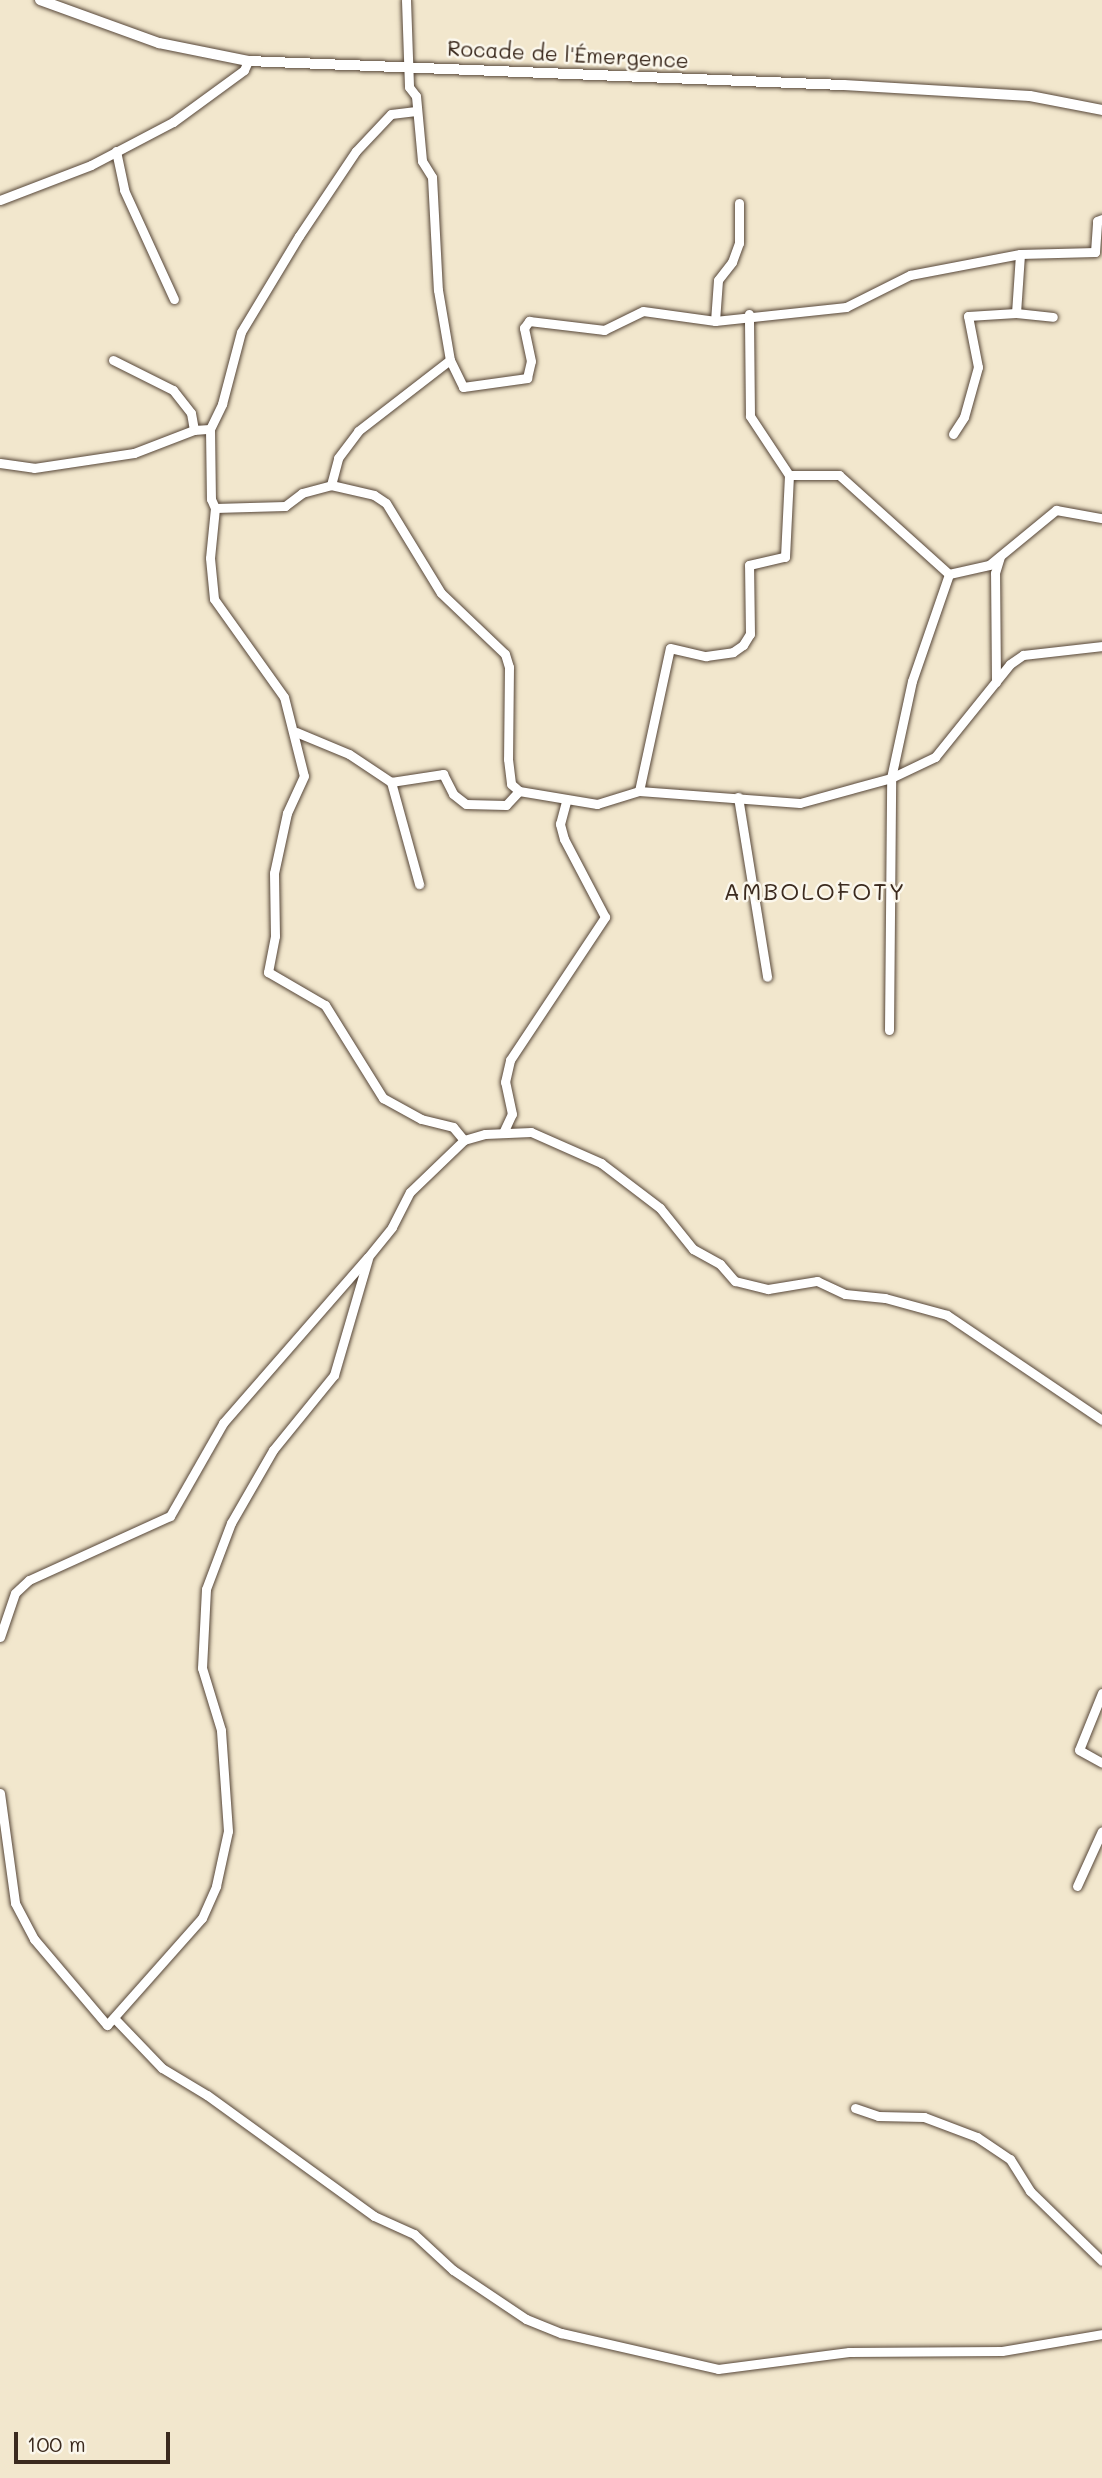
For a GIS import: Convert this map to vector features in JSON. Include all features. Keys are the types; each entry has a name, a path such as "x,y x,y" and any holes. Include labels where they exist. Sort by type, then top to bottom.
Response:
{"street":[{"name":"Rocade de l'Émergence","path":"40,0 159,43 248,61 410,66 1030,96 1102,110"},
{"path":"406,0 410,66 422,161 432,177 438,289 450,360 463,387 527,378 531,361 524,328 529,321 604,330 643,311 715,321 750,314 846,307 909,275 1020,254 1095,252 1097,221 1102,219"},
{"path":"0,200 116,151 203,103 244,70 248,61"},
{"path":"416,111 391,114 356,151 299,236 241,332 222,404 210,429 211,499 215,508 209,558 214,599 285,697 296,732 303,776 287,813 274,873 275,936 268,972 325,1006 383,1098 421,1119 453,1127 464,1140"},
{"path":"116,151 124,190 174,299"},
{"path":"715,321 718,280 732,262 738,243 739,203"},
{"path":"1016,313 1020,254"},
{"path":"953,433 964,417 978,367 968,316 1016,313 1053,317"},
{"path":"639,791 670,648 706,656 733,652 750,634 749,565 785,557 789,475 750,416 750,314"},
{"path":"113,360 173,390 191,413 194,430"},
{"path":"331,485 338,458 358,431 450,360"},
{"path":"0,463 34,468 134,453 194,430 210,429"},
{"path":"789,475 839,475 949,574"},
{"path":"215,508 285,506 302,493 331,485 374,495 386,503 441,593 505,654 509,667 508,759 511,784 519,791 551,793 566,802 597,804 639,791 800,803 891,778 935,757 1010,664 1024,655 1102,646"},
{"path":"949,574 989,565 1056,510 1101,518"},
{"path":"996,684 995,573 999,557"},
{"path":"889,1030 891,778 912,681 949,574"},
{"path":"296,732 349,754 391,782 419,884"},
{"path":"391,782 443,774 457,799 495,807 514,800 519,791"},
{"path":"738,797 767,977"},
{"path":"503,1133 512,1114 505,1082 510,1060 606,917 564,839 560,824 566,802"},
{"path":"0,1637 15,1593 29,1580 170,1516 223,1423 368,1257 392,1227 410,1192 464,1140 503,1133 531,1132 601,1163 660,1208 693,1248 720,1264 735,1281 768,1289 817,1280 845,1294 885,1298 947,1315 1102,1420"},
{"path":"0,1793 15,1903 34,1938 107,2025 202,1918 220,1874 228,1831 221,1730 202,1668 206,1589 232,1523 273,1450 334,1375 351,1330 368,1257"},
{"path":"1102,1693 1079,1750 1102,1763"},
{"path":"1077,1886 1102,1831"},
{"path":"115,2019 162,2068 207,2095 374,2216 414,2234 453,2270 526,2319 561,2333 718,2369 849,2351 1002,2351 1102,2334"},
{"path":"855,2108 878,2116 924,2117 977,2137 1010,2159 1030,2192 1102,2261"}],"district":[{"name":"AMBOLOFOTY","path":"815,891"}]}
